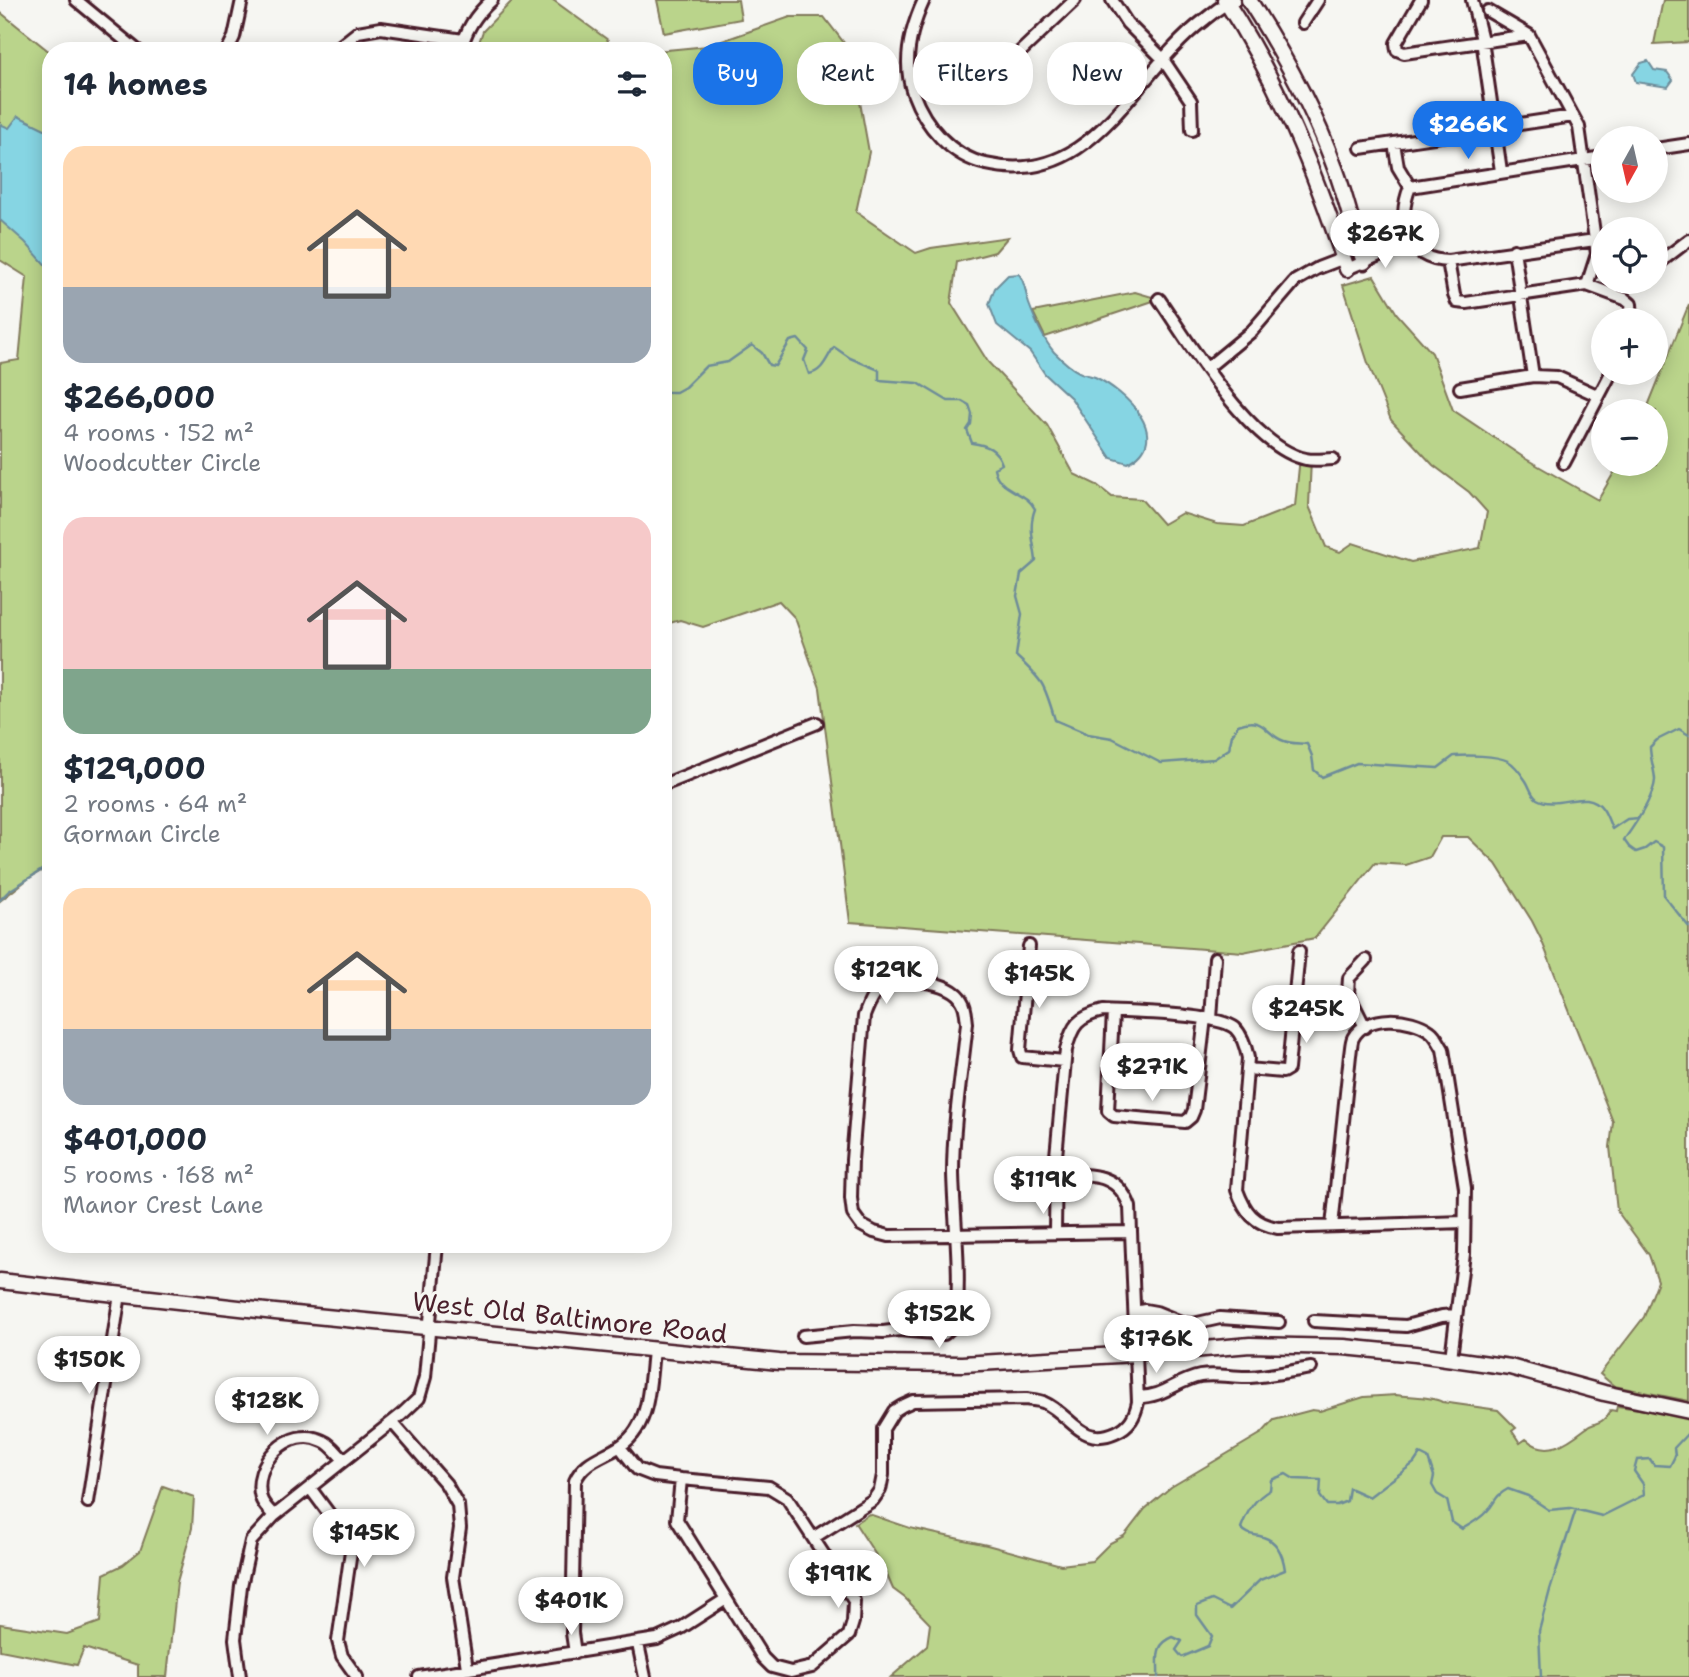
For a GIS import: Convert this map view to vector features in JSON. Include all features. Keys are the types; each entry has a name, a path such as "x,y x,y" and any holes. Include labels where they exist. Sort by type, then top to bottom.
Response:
{"street":[{"path":"76,0 127,42"},
{"path":"232,42 242,0"},
{"path":"463,42 475,18 492,0"},
{"path":"924,0 916,17 909,47 912,92 922,113 941,141 971,161 1007,169 1039,166 1069,154 1113,120 1162,58 1191,29 1228,1 1276,88 1318,184 1344,259"},
{"path":"1031,42 1075,0"},
{"path":"1112,0 1127,23 1162,58 1191,101 1192,130"},
{"path":"1249,0 1298,82 1315,118 1336,170 1364,262"},
{"path":"1303,23 1318,0"},
{"path":"1421,0 1396,43 1397,50 1404,52 1529,35"},
{"path":"1472,0 1482,40 1501,171"},
{"path":"1488,11 1529,35 1579,127 1594,217"},
{"path":"345,42 358,32 381,27 448,42"},
{"path":"1362,148 1573,116"},
{"path":"1394,143 1398,167 1410,187"},
{"path":"1668,147 1689,144"},
{"path":"1410,187 1591,158"},
{"path":"1410,187 1405,199 1405,226 1410,242 1415,250 1434,261 1514,250 1591,245"},
{"path":"1344,259 1358,244 1405,226"},
{"path":"1668,255 1689,240"},
{"path":"1207,368 1252,331 1295,282 1318,268 1344,259 1364,262 1410,242"},
{"path":"1514,250 1533,376"},
{"path":"1448,261 1457,302 1466,303 1587,285 1625,299 1631,308"},
{"path":"1587,285 1591,273"},
{"path":"1158,299 1239,412 1273,444 1306,459 1333,459"},
{"path":"1460,388 1533,376 1557,377 1599,396"},
{"path":"1564,463 1605,385"},
{"path":"672,781 817,723"},
{"path":"1029,946 1020,1050 1022,1056 1064,1061"},
{"path":"1247,1069 1283,1072 1288,1069 1299,951"},
{"path":"1113,1012 1108,1111 1114,1116 1185,1122 1191,1118 1194,1110 1215,958"},
{"path":"1365,1027 1348,993 1349,978 1366,960"},
{"path":"803,1336 899,1330 944,1334 956,1324 955,1234 953,1171 966,1014 962,1000 953,991 939,984 895,982 880,988 864,1016 851,1198 853,1214 860,1225 889,1236 955,1234 1055,1232 1131,1232"},
{"path":"1055,1232 1055,1174 1064,1061 1070,1033 1077,1022 1089,1014 1113,1012 1208,1018 1234,1028 1244,1043 1248,1058 1237,1190 1244,1209 1264,1225 1278,1228 1464,1222"},
{"path":"1332,1226 1354,1037 1365,1027 1383,1019 1417,1023 1433,1033 1443,1049 1465,1188 1464,1254 1451,1358"},
{"path":"813,1538 873,1500 880,1490 883,1475 883,1429 894,1411 913,1401 1026,1399 1042,1402 1081,1432 1103,1437 1123,1429 1136,1413 1138,1397 1130,1207 1125,1192 1102,1177 1055,1174"},
{"path":"240,1677 235,1639 247,1552 251,1541 257,1531 274,1516 419,1398 423,1388 436,1253"},
{"name":"West Old Baltimore Road","path":"0,1281 779,1362 974,1364 1136,1354 1161,1358 1170,1352 1250,1345 1317,1346 1451,1358 1510,1367 1604,1393 1689,1411"},
{"path":"88,1502 120,1294"},
{"path":"1135,1312 1157,1312 1183,1323 1193,1324 1220,1318 1279,1322"},
{"path":"1314,1321 1406,1326 1456,1315"},
{"path":"575,1653 572,1633 575,1481 579,1471 592,1460 620,1447 642,1423 648,1399 653,1350"},
{"path":"1138,1397 1151,1397 1191,1378 1205,1375 1256,1377 1311,1368"},
{"path":"392,1422 446,1484 458,1505 460,1528 453,1577 467,1668"},
{"path":"274,1516 261,1500 261,1488 263,1467 276,1449 298,1438 307,1437 325,1441 343,1460"},
{"path":"620,1447 637,1469 655,1476 769,1488 787,1498 854,1601 849,1635 812,1667 791,1672 772,1667 763,1658 677,1520 681,1479"},
{"path":"310,1488 351,1542 338,1641 342,1656 357,1677"},
{"path":"419,1677 638,1644 681,1628 726,1599"},
{"path":"638,1644 645,1677"}],"green space":[{"path":"513,0 553,0 608,40 479,42 483,31"},
{"path":"657,0 738,0 741,19 664,33"},
{"path":"1663,0 1689,0 1689,42 1654,44"},
{"path":"0,12 42,46 42,870 0,901 0,363 19,360 27,277 0,260"},
{"path":"790,17 824,17 843,42 797,42 797,105 861,105 869,152 856,212 916,253 931,248 1008,237 995,252 957,262 951,303 988,362 1047,425 1074,474 1097,485 1112,497 1141,499 1163,524 1182,513 1217,524 1244,526 1295,506 1300,457 1311,459 1309,506 1326,547 1340,552 1353,543 1411,562 1480,548 1487,512 1469,492 1433,465 1391,420 1368,363 1343,285 1374,276 1397,314 1432,353 1453,410 1526,459 1598,500 1612,476 1668,476 1668,399 1651,399 1656,385 1668,385 1668,356 1689,304 1689,1401 1614,1386 1600,1374 1644,1317 1658,1281 1649,1255 1617,1211 1610,1147 1613,1122 1541,939 1496,864 1468,837 1441,837 1430,857 1406,865 1375,863 1315,938 1243,952 850,922 820,688 795,618 779,601 703,627 680,620 672,622 672,49 693,47 693,105 783,105 783,42 719,42"},
{"path":"1135,292 1159,299 1045,337 1033,312"},
{"path":"1396,1395 1498,1410 1516,1428 1512,1431 1520,1443 1526,1439 1534,1445 1549,1448 1564,1443 1601,1421 1611,1410 1616,1411 1617,1406 1689,1416 1689,1677 891,1677 927,1646 930,1624 893,1589 883,1566 855,1523 869,1514 910,1528 1061,1565 1092,1561 1110,1543 1124,1536 1145,1509 1171,1487 1262,1433 1274,1420 1312,1410 1320,1411 1364,1397"},
{"path":"163,1486 194,1497 192,1528 177,1582 167,1677 138,1677 138,1665 84,1648 77,1665 0,1650 0,1624 67,1634 100,1622 104,1574 123,1565 140,1551"}],"water":[{"path":"1648,61 1654,70 1667,72 1673,80 1668,87 1636,82 1633,74 1641,63"},
{"path":"18,116 42,128 42,261 0,220 0,124 9,128"},
{"path":"1019,274 1037,323 1054,352 1076,370 1107,384 1131,404 1140,416 1146,428 1147,441 1141,453 1128,463 1111,458 1071,398 1045,374 1030,352 997,325 989,304 995,288 1008,275"}],"waterway":[{"path":"672,392 685,387 706,366 728,362 752,345 762,353 769,365 775,366 790,341 798,339 808,350 804,360 809,374 821,367 834,347 850,358 879,370 879,380 918,383 948,401 962,401 969,405 972,414 967,430 972,443 994,451 1002,464 994,468 1001,482 1026,498 1035,509 1032,528 1036,561 1021,574 1017,596 1022,614 1016,656 1042,684 1055,720 1088,734 1112,738 1161,763 1214,759 1229,749 1232,735 1238,725 1254,722 1284,741 1307,744 1314,770 1322,777 1357,763 1438,768 1454,756 1496,758 1508,761 1515,767 1537,799 1545,802 1589,799 1603,809 1612,829 1627,819 1639,818"},
{"path":"1689,735 1679,729 1657,740 1650,747 1654,787 1643,811 1624,840 1636,852 1654,842 1663,847 1664,896 1689,927"},
{"path":"0,900 42,870"},
{"path":"1158,1677 1158,1653 1167,1640 1173,1637 1182,1641 1176,1650 1182,1657 1208,1646 1212,1636 1197,1615 1197,1606 1212,1600 1230,1609 1260,1580 1285,1570 1276,1545 1241,1528 1252,1506 1270,1490 1271,1480 1286,1474 1294,1479 1321,1480 1320,1496 1327,1505 1337,1505 1347,1501 1349,1488 1369,1497 1414,1463 1420,1454 1428,1458 1434,1476 1432,1485 1437,1494 1447,1500 1452,1522 1462,1529 1481,1516 1497,1497 1508,1489 1528,1496 1549,1510 1570,1508 1602,1516 1644,1495 1643,1484 1634,1471 1637,1460 1650,1459 1654,1465 1670,1466 1675,1456 1674,1448 1689,1432"},
{"path":"1541,1677 1539,1631 1576,1509"}]}
